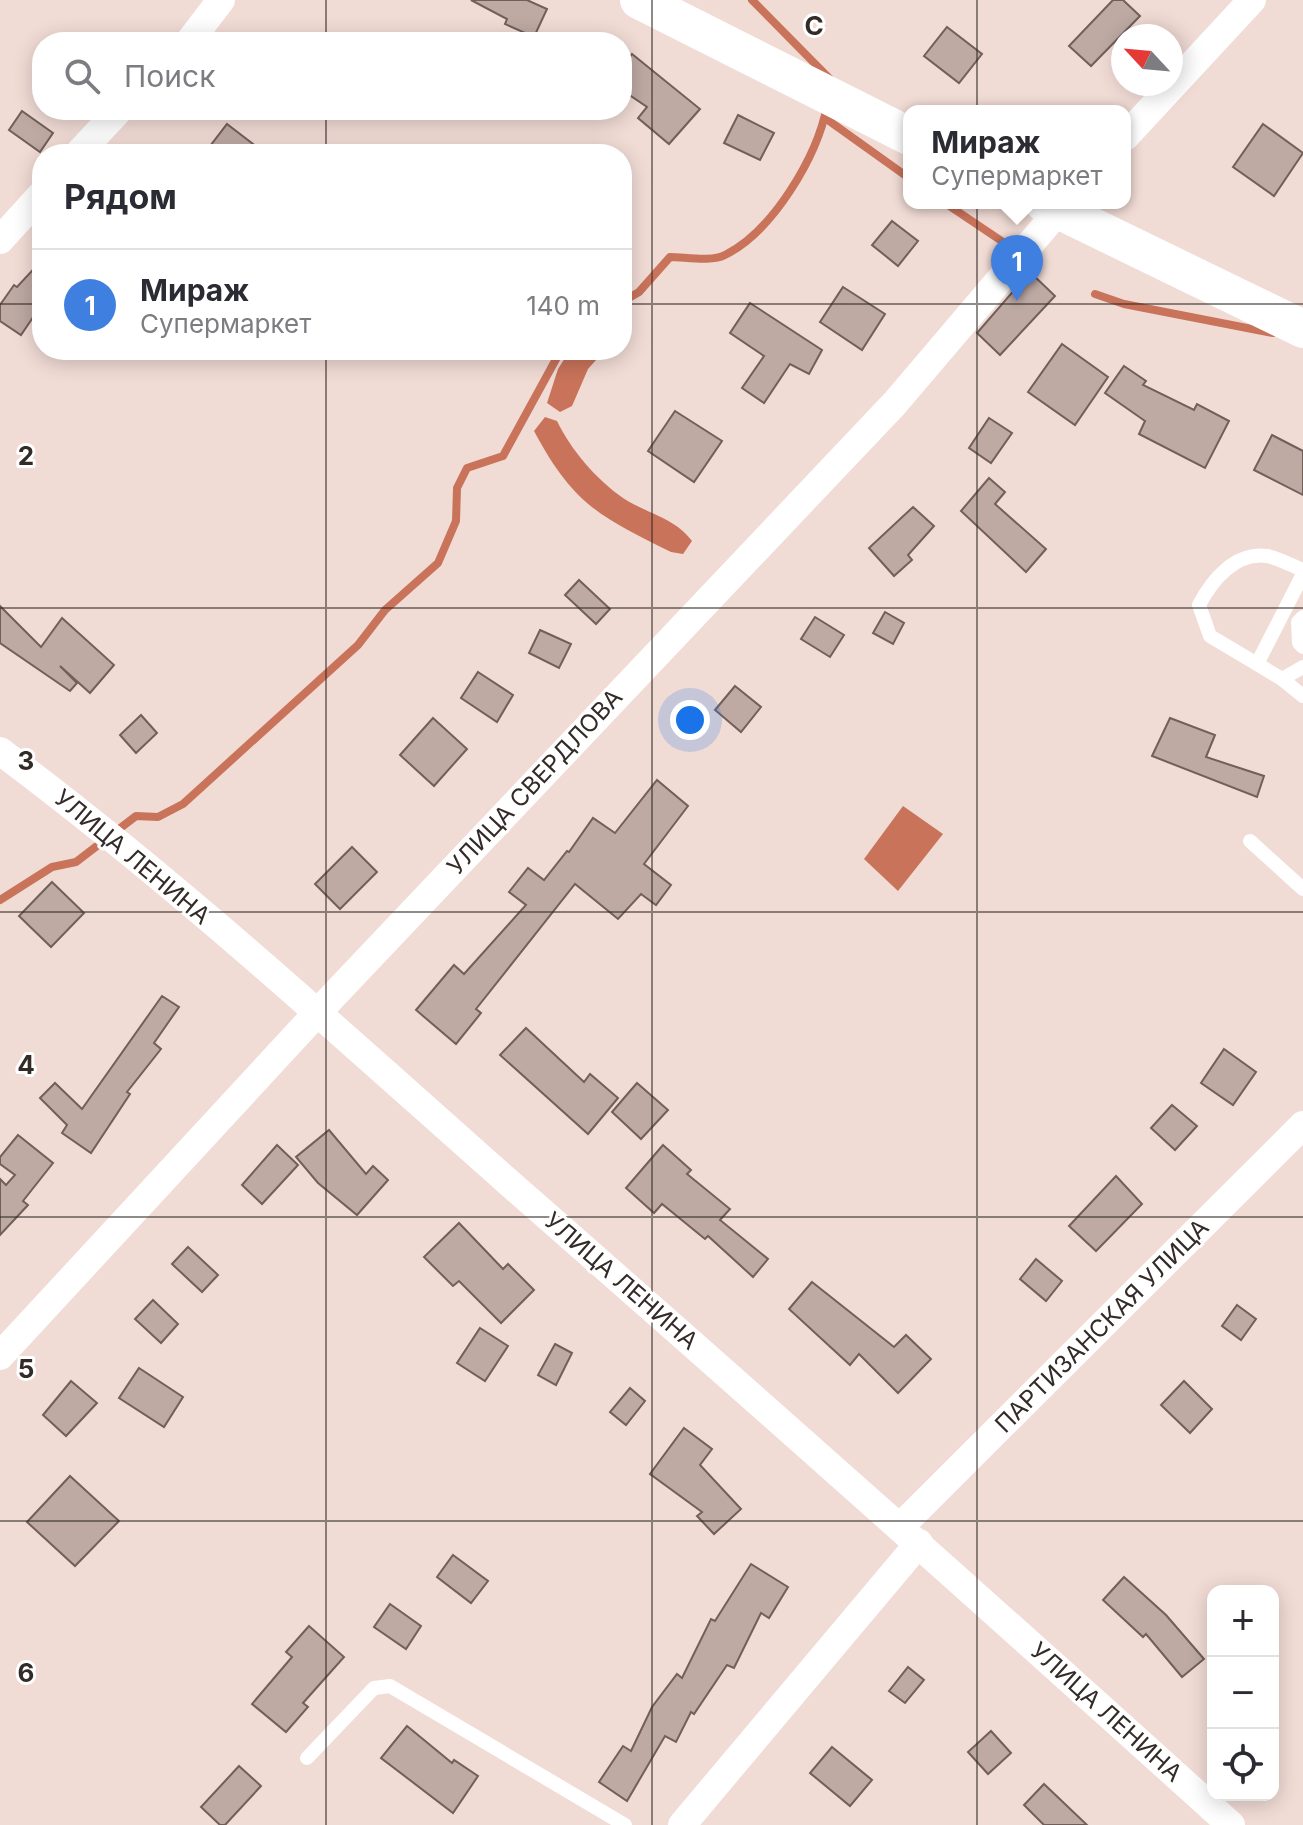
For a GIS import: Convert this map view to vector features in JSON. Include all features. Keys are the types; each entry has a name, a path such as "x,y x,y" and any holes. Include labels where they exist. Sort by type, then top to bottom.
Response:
{"main road":[{"path":"639,0 903,133"},
{"path":"1064,209 1303,329"}],"street":[{"path":"197,32 221,0"},
{"path":"1131,131 1252,0"},
{"path":"87,144 110,120"},
{"path":"0,240 32,205"},
{"name":"УЛИЦА СВЕРДЛОВА","path":"0,1356 317,1013 895,403 1053,209"},
{"name":"УЛИЦА ЛЕНИНА","path":"0,751 81,811 317,1013 910,1535 1231,1825"},
{"name":"ПАРТИЗАНСКАЯ УЛИЦА","path":"682,1825 910,1535 1303,1125"}],"lane":[{"path":"1257,664 1303,572 1266,556 1239,561 1213,578 1199,605 1210,636 1282,679 1303,696"},
{"path":"1303,617 1298,622 1299,643 1303,647"},
{"path":"1282,679 1303,667"},
{"path":"1250,841 1303,889"},
{"path":"307,1758 374,1688 390,1686 625,1825"}],"shaded area":[{"path":"564,360 596,360 588,369 572,406 560,412 547,403"},
{"path":"545,417 557,421 577,453 613,490 685,533 692,541 683,554 671,552 625,529 590,506 562,476 534,431"},
{"path":"903,806 943,834 898,891 864,859"}],"building":[{"path":"471,0 527,0 547,9 536,32 523,32 505,24 507,19"},
{"path":"1113,0 1123,0 1140,16 1132,24 1111,24 1111,46 1091,66 1069,46"},
{"path":"947,27 982,54 959,83 924,56"},
{"path":"632,54 700,109 669,144 638,118 647,107 632,97"},
{"path":"22,111 53,133 45,144 32,146 9,130"},
{"path":"738,115 774,133 760,160 724,143"},
{"path":"227,124 253,144 212,144"},
{"path":"1263,124 1303,153 1274,196 1233,167"},
{"path":"892,221 918,241 898,266 872,245"},
{"path":"32,271 32,319 21,335 0,321 0,305 14,285 17,287"},
{"path":"1030,272 1055,296 1000,355 977,333"},
{"path":"843,287 885,314 862,350 820,322"},
{"path":"750,303 822,350 809,374 790,364 764,403 742,388 764,356 730,333"},
{"path":"1062,344 1108,377 1075,425 1028,392"},
{"path":"1124,366 1146,381 1143,385 1194,410 1197,404 1229,421 1205,468 1139,434 1145,421 1105,393"},
{"path":"675,411 722,441 694,482 648,451"},
{"path":"989,418 1012,433 991,463 969,448"},
{"path":"1272,435 1303,451 1303,495 1254,470"},
{"path":"989,478 1005,492 995,504 1046,549 1026,572 961,511"},
{"path":"913,507 934,526 908,555 912,560 894,576 869,548"},
{"path":"579,580 610,609 596,624 565,595"},
{"path":"0,606 41,647 62,618 114,665 90,693 60,666 77,683 70,691 0,643"},
{"path":"885,612 904,623 893,644 873,633"},
{"path":"815,617 844,635 830,657 801,639"},
{"path":"540,630 571,644 559,668 529,653"},
{"path":"478,672 513,695 497,722 461,698"},
{"path":"735,686 761,707 741,732 715,710"},
{"path":"141,715 157,733 136,753 120,735"},
{"path":"433,718 467,749 434,786 400,755"},
{"path":"1170,718 1215,735 1206,757 1264,776 1257,797 1152,756"},
{"path":"657,780 688,806 644,864 671,885 656,905 641,894 618,919 575,884 476,1009 481,1013 456,1044 416,1010 454,965 464,974 526,905 509,892 528,868 544,880 593,818 615,833"},
{"path":"352,847 377,872 340,909 315,884"},
{"path":"52,882 84,913 51,947 19,916"},
{"path":"162,996 179,1007 154,1043 161,1049 127,1092 130,1094 91,1153 62,1133 67,1125 40,1098 55,1083 82,1109"},
{"path":"526,1028 584,1082 590,1074 618,1098 588,1134 500,1055"},
{"path":"1224,1049 1256,1072 1233,1105 1201,1083"},
{"path":"637,1083 668,1110 641,1139 612,1112"},
{"path":"1172,1105 1197,1126 1175,1150 1151,1128"},
{"path":"329,1130 366,1174 373,1166 388,1180 357,1215 318,1183 296,1157"},
{"path":"18,1135 53,1163 23,1201 28,1205 0,1235 0,1179 6,1185 15,1175 0,1164 0,1157"},
{"path":"277,1145 298,1165 262,1204 242,1185"},
{"path":"663,1145 691,1170 687,1174 730,1209 720,1220 768,1259 753,1277 708,1236 705,1239 662,1204 654,1213 626,1188"},
{"path":"1116,1176 1142,1204 1096,1251 1069,1226"},
{"path":"459,1223 503,1269 508,1264 534,1290 501,1323 459,1281 453,1286 424,1257"},
{"path":"188,1247 218,1275 202,1292 172,1264"},
{"path":"1036,1259 1062,1281 1046,1301 1020,1279"},
{"path":"812,1282 894,1347 906,1335 931,1359 898,1393 859,1354 850,1365 789,1309"},
{"path":"153,1300 178,1324 161,1343 135,1319"},
{"path":"1237,1305 1256,1319 1241,1340 1222,1326"},
{"path":"480,1328 508,1346 485,1381 457,1363"},
{"path":"555,1344 572,1353 556,1385 538,1375"},
{"path":"139,1368 183,1397 164,1427 119,1398"},
{"path":"71,1381 97,1403 66,1436 43,1415"},
{"path":"1184,1381 1212,1409 1190,1433 1161,1405"},
{"path":"630,1388 645,1401 626,1425 610,1412"},
{"path":"684,1428 712,1449 700,1465 741,1509 714,1534 697,1516 702,1512 650,1474"},
{"path":"70,1476 119,1521 75,1566 27,1522"},
{"path":"453,1555 488,1581 471,1603 437,1577"},
{"path":"751,1564 788,1587 769,1618 761,1613 734,1668 727,1665 694,1714 691,1712 676,1742 665,1736 627,1801 599,1782 623,1746 631,1751 652,1707 677,1674 682,1678 711,1619 715,1621"},
{"path":"1124,1577 1166,1615 1204,1659 1182,1677 1146,1634 1143,1637 1103,1600"},
{"path":"390,1604 421,1626 406,1649 374,1627"},
{"path":"309,1626 344,1657 303,1703 308,1707 286,1732 252,1704 292,1657 286,1652"},
{"path":"908,1667 924,1680 905,1703 889,1691"},
{"path":"407,1726 452,1763 454,1760 478,1776 453,1813 381,1758"},
{"path":"991,1731 1011,1753 988,1774 968,1752"},
{"path":"832,1747 872,1780 850,1806 810,1773"},
{"path":"239,1766 261,1786 225,1825 220,1825 201,1807"},
{"path":"1044,1784 1087,1825 1044,1825 1024,1805"}],"waterway":[{"path":"752,0 832,81"},
{"path":"632,296 670,257 720,257 743,244 760,229 776,211 803,169 814,147 827,106"},
{"path":"825,118 903,174"},
{"path":"954,209 1009,246"},
{"path":"1095,294 1124,304 1273,333"},
{"path":"0,900 52,867 76,862 136,816 158,817 183,804 358,645 385,610 438,563 456,521 457,488 467,468 503,456 556,360"}],"place":[{"name":"Мираж","path":"1017,301"}]}
